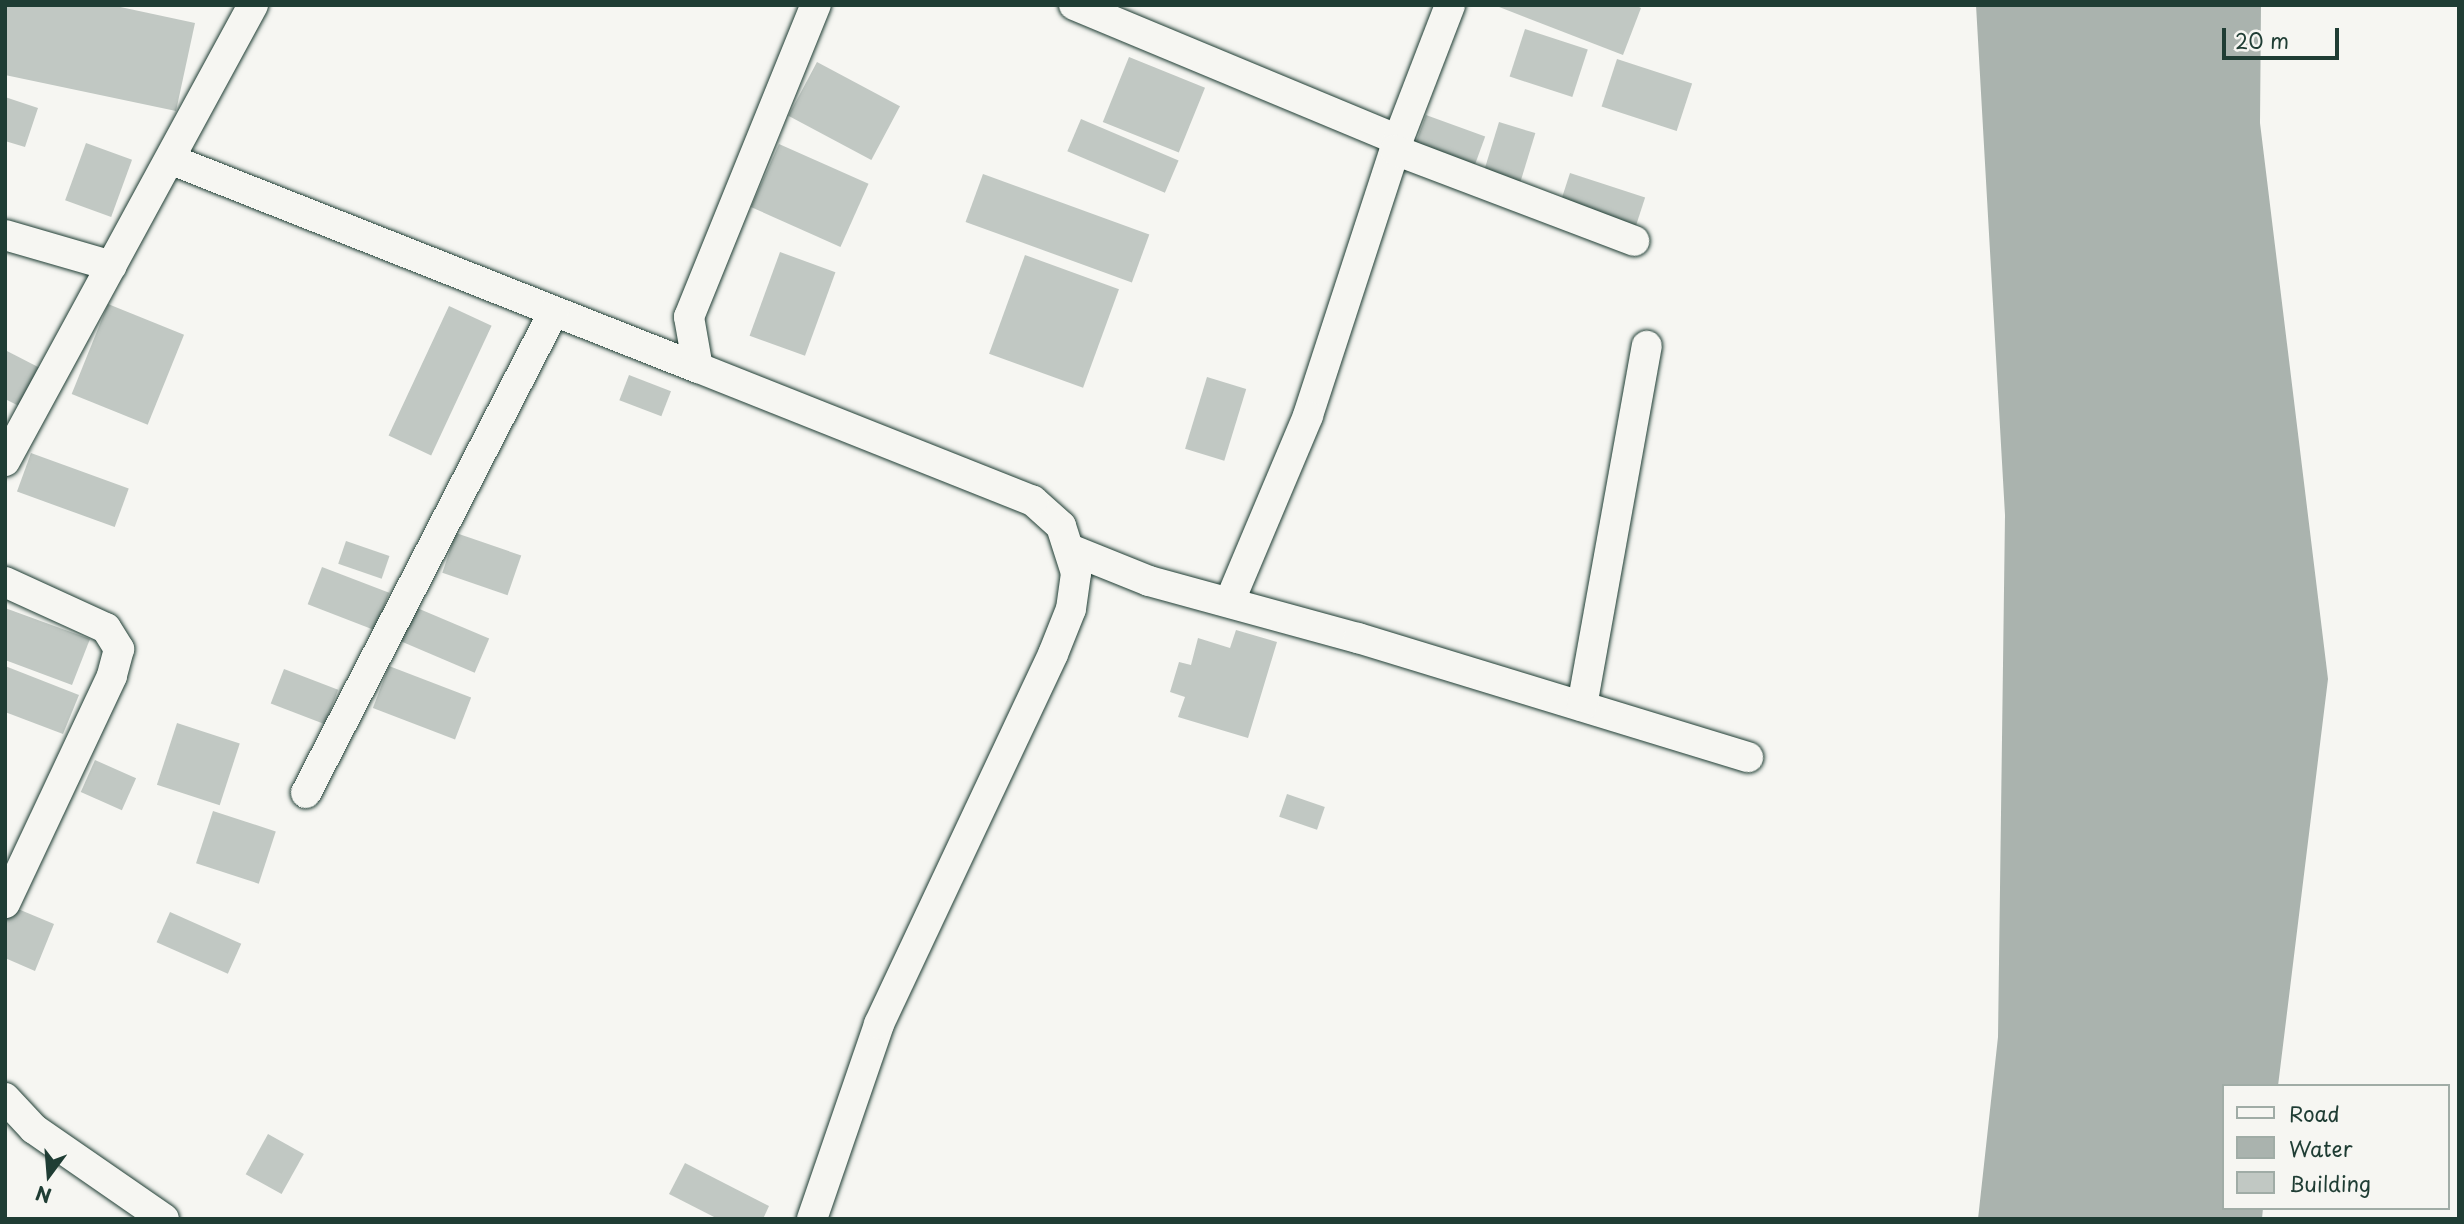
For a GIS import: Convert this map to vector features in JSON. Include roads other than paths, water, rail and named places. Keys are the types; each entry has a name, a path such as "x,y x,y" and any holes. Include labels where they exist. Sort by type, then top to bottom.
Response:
{"street":[{"path":"5,461 172,160 253,5"},
{"path":"698,368 689,317 816,5"},
{"path":"1074,5 1396,145 1634,241"},
{"path":"1230,601 1308,416 1396,145 1450,5"},
{"path":"172,160 1024,496 1053,515 1072,550 1076,583 1066,622 879,1024 812,1219"},
{"path":"5,235 113,266"},
{"path":"306,793 554,310"},
{"path":"1582,706 1647,346"},
{"path":"1072,550 1149,581 1230,601 1748,757"},
{"path":"5,582 106,628 119,649 112,676 5,903"},
{"path":"5,1098 34,1129 164,1219"}],"water":[{"path":"1976,5 2261,5 2260,123 2328,679 2278,1084 2222,1084 2222,1210 2263,1210 2262,1219 1978,1219 1998,1037 2005,515"}]}
